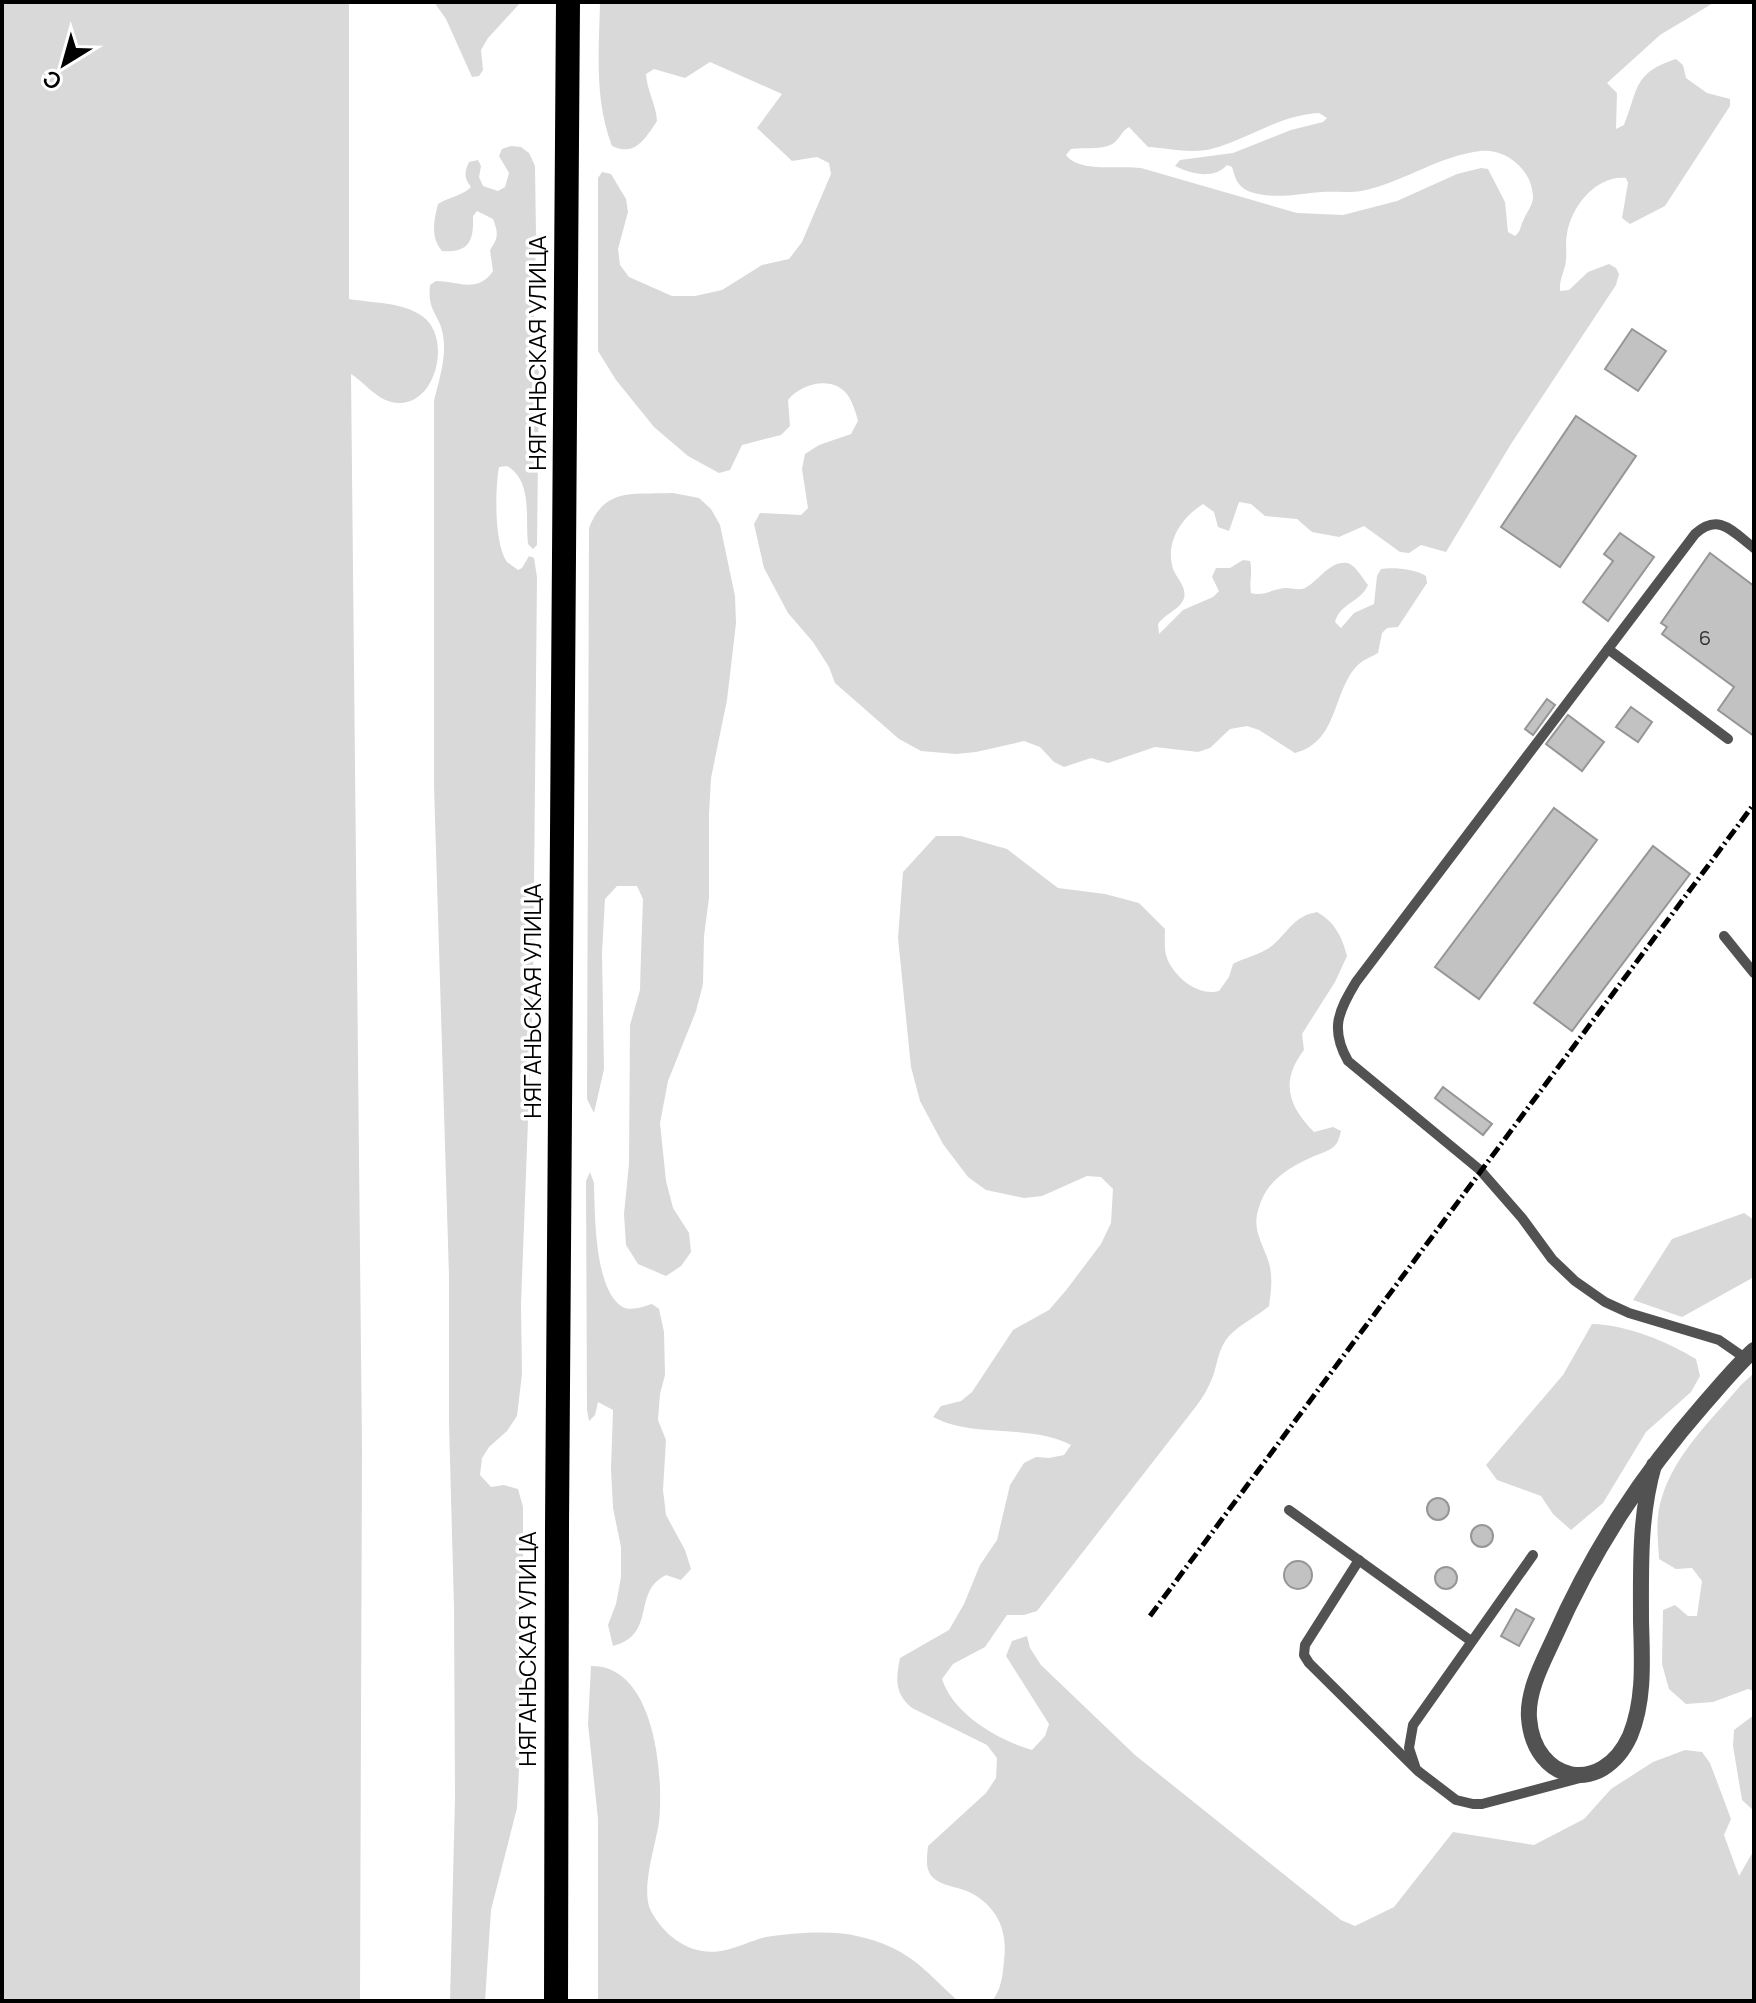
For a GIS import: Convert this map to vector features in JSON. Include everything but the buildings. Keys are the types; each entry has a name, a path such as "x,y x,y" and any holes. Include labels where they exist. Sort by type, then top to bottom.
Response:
{"highway":[{"name":"НЯГАНЬСКАЯ УЛИЦА","path":"556,2001 556,1558 568,2"}],"street":[{"path":"1654,1465 1642,1517 1642,1677 1637,1710 1630,1735 1619,1754 1604,1769 1588,1775 1570,1776 1554,1768 1543,1755 1532,1734 1529,1716 1533,1690 1580,1579 1654,1465 1750,1354"}],"lane":[{"path":"1750,1354 1719,1340 1629,1313 1605,1302 1575,1281 1552,1259 1493,1183 1459,1151 1348,1061 1338,1044 1336,1029 1340,1011 1356,982 1704,526 1714,523 1727,527 1754,548"},
{"path":"1608,649 1728,739"},
{"path":"1724,936 1754,973"},
{"path":"1289,1510 1471,1641"},
{"path":"1418,1771 1409,1748 1413,1725 1533,1555"},
{"path":"1359,1560 1311,1632 1304,1655 1322,1677 1418,1771 1448,1796 1473,1804 1588,1775"}],"shaded area":[{"path":"2,2 349,2 349,299 414,311 432,326 437,340 438,356 429,385 419,396 406,402 385,400 351,374 362,1449 360,2001 2,2001"},
{"path":"434,2 521,2 488,38 481,50 483,70 479,76 472,77 446,19"},
{"path":"600,2 1715,2 1660,35 1607,83 1617,93 1616,129 1624,125 1645,76 1676,59 1683,65 1686,78 1707,93 1730,99 1730,106 1665,206 1630,224 1622,218 1628,183 1626,178 1615,178 1595,187 1574,213 1567,234 1560,291 1569,290 1588,272 1609,264 1619,274 1616,285 1511,444 1446,552 1421,545 1409,553 1400,552 1364,526 1339,537 1312,532 1297,519 1265,516 1251,504 1239,502 1229,531 1218,527 1214,512 1203,504 1182,524 1173,540 1171,559 1184,590 1184,598 1158,624 1159,634 1183,610 1213,597 1219,591 1212,577 1216,568 1230,568 1243,560 1250,561 1251,593 1256,594 1282,588 1302,589 1335,565 1347,563 1353,566 1368,585 1338,616 1335,622 1341,628 1354,613 1374,604 1377,576 1381,569 1404,569 1426,576 1427,583 1398,627 1387,628 1382,633 1378,653 1358,665 1348,678 1327,728 1319,739 1295,753 1247,726 1230,729 1210,748 1198,752 1155,747 1108,763 1091,758 1064,767 1054,762 1040,747 1024,741 956,754 921,751 899,739 835,683 813,642 788,613 764,568 754,524 760,513 801,515 808,508 802,469 805,454 819,445 851,434 858,421 843,390 827,383 801,389 788,400 790,426 781,435 742,445 730,470 719,473 688,456 654,427 616,380 598,351 598,178 602,172 611,174 626,199 628,212 618,249 620,265 629,277 672,296 695,296 722,290 762,265 789,259 802,242 831,174 829,163 817,157 792,161 757,128 782,94 710,62 685,78 654,69 646,74 657,121 644,140 633,148 612,146 600,93","holes":["1319,113 1327,118 1233,153 1180,160 1175,166 1209,174 1227,165 1232,167 1235,178 1244,189 1257,194 1284,196 1364,191 1451,158 1490,151 1509,157 1529,179 1533,198 1518,232 1515,236 1508,232 1505,202 1488,169 1457,174 1397,201 1343,215 1297,213 1141,168 1089,166 1072,161 1066,155 1071,149 1112,144 1129,127 1148,147 1196,151 1225,145 1291,118"]},
{"path":"521,147 529,153 535,166 533,358 539,372 537,545 533,549 528,544 524,490 521,481 507,466 499,467 497,516 500,542 507,562 518,570 529,556 534,558 537,577 533,990 521,1304 522,1374 517,1416 482,1458 480,1475 491,1487 504,1485 518,1489 523,1507 523,1692 517,1808 491,1910 485,2001 450,2001 455,1797 454,1608 449,1276 434,785 434,401 444,343 432,307 430,285 436,281 475,284 493,271 490,250 497,235 493,219 477,211 473,216 468,244 451,251 442,251 438,246 434,222 438,204 471,187 466,175 469,162 478,160 483,186 498,191 505,187 509,173 499,156 502,149"},
{"path":"673,493 699,498 711,509 720,525 735,596 736,623 727,700 711,778 709,898 703,984 696,1011 668,1081 660,1123 666,1181 673,1208 689,1233 691,1252 681,1266 666,1276 638,1264 626,1245 624,1214 629,1164 630,1025 640,990 643,899 637,886 617,886 605,899 602,953 604,1069 594,1113 587,1099 589,528 604,505 613,499 634,494"},
{"path":"936,836 961,836 1007,849 1058,888 1105,894 1139,903 1165,929 1166,955 1174,970 1187,983 1203,991 1219,991 1229,977 1233,964 1268,948 1297,921 1317,912 1329,920 1337,931 1347,956 1335,982 1302,1034 1304,1050 1296,1061 1290,1083 1293,1103 1314,1132 1333,1127 1341,1131 1335,1146 1283,1173 1263,1197 1256,1224 1270,1268 1269,1306 1225,1341 1211,1381 1200,1401 1037,1611 1007,1615 985,1647 953,1664 942,1679 948,1692 978,1724 1005,1740 1032,1750 1045,1736 1049,1724 1006,1656 1012,1641 1027,1636 1030,1648 1041,1665 1135,1755 1341,1920 1355,1926 1394,1907 1453,1832 1534,1845 1584,1819 1611,1789 1653,1762 1685,1750 1702,1752 1710,1763 1731,1819 1724,1835 1739,1876 1754,1850 1754,2001 992,2001 1004,1965 1004,1939 999,1920 980,1899 936,1880 928,1869 927,1860 928,1846 986,1793 996,1778 997,1758 987,1745 912,1708 902,1697 897,1679 900,1658 949,1630 980,1565 997,1540 1010,1485 1024,1463 1036,1457 1064,1455 1071,1445 1038,1434 966,1428 933,1417 941,1406 961,1401 972,1392 1013,1330 1049,1310 1067,1289 1101,1244 1111,1223 1113,1189 1101,1177 1087,1176 1042,1196 1024,1198 986,1190 968,1177 943,1144 920,1101 911,1067 898,938 903,872"},
{"path":"590,1172 594,1183 601,1266 612,1296 628,1309 652,1304 659,1309 664,1332 665,1375 658,1420 666,1440 663,1490 666,1515 685,1550 691,1569 681,1580 666,1575 656,1582 649,1592 635,1632 627,1640 613,1646 608,1625 621,1577 621,1547 613,1508 613,1410 598,1402 595,1415 589,1421 587,1410 586,1181"},
{"path":"1744,1213 1754,1220 1754,1277 1682,1317 1633,1300 1672,1239"},
{"path":"1592,1324 1632,1331 1672,1346 1696,1359 1700,1376 1691,1392 1646,1432 1603,1503 1571,1530 1553,1514 1541,1496 1497,1480 1486,1465 1563,1375"},
{"path":"1754,1373 1754,1691 1748,1689 1713,1702 1686,1704 1669,1689 1662,1664 1663,1610 1675,1605 1688,1616 1697,1616 1702,1581 1692,1568 1676,1569 1659,1559 1658,1512 1668,1481 1685,1451"},
{"path":"591,1666 613,1670 629,1683 642,1703 651,1726 657,1752 660,1802 647,1892 651,1911 664,1930 682,1944 714,1952 766,1937 800,1933 857,1936 890,1946 913,1960 958,2001 598,2001 598,1819 588,1724"},
{"path":"1754,1715 1754,1811 1742,1800 1733,1746 1734,1730"}],"railway":[{"path":"1150,1616 1754,804"}]}
